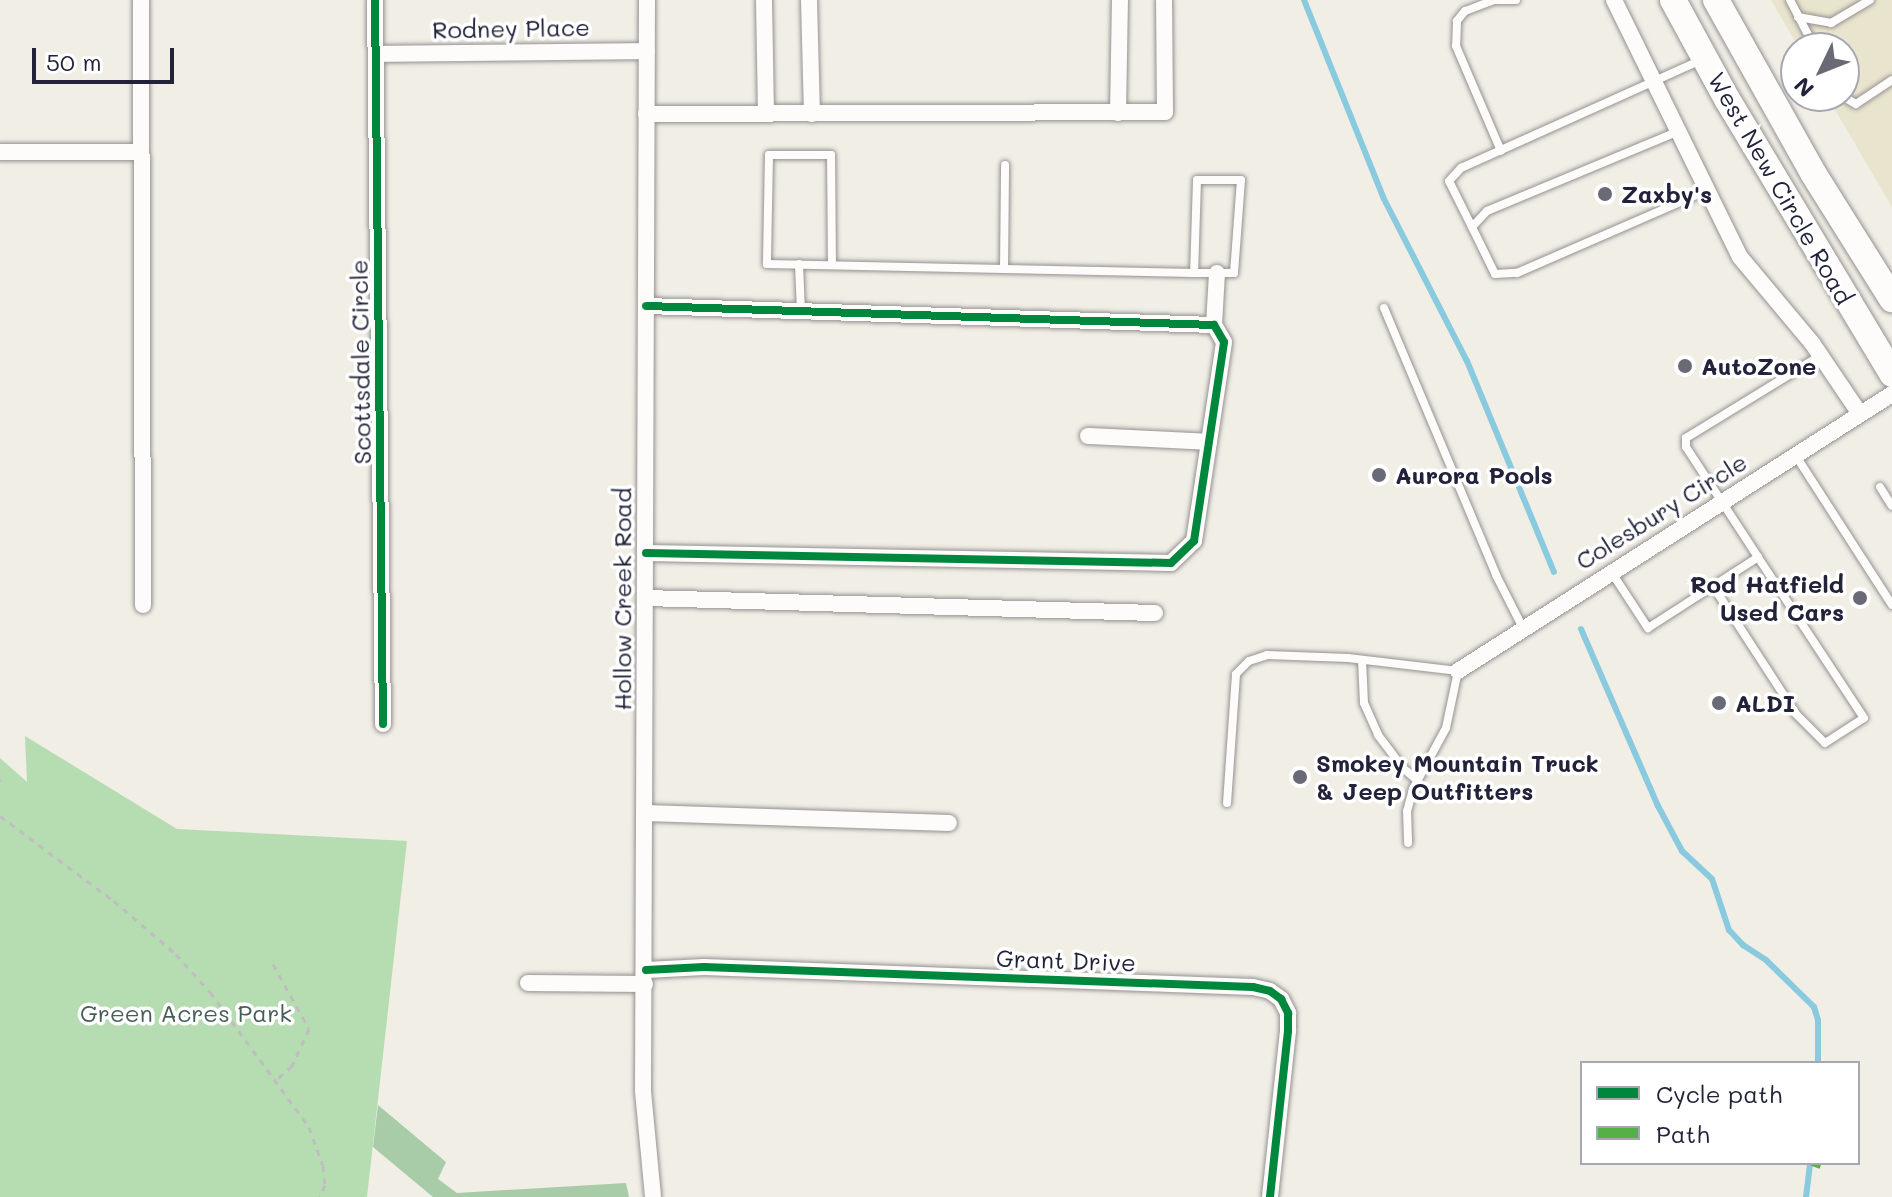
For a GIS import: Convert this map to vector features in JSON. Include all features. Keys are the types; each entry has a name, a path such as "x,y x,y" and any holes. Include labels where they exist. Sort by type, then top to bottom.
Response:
{"highway":[{"name":"West New Circle Road","path":"1673,0 1892,374"},
{"name":"West New Circle Road","path":"1716,0 1813,173 1892,299"}],"street":[{"path":"141,0 143,605"},
{"name":"Scottsdale Circle","path":"375,0 383,724"},
{"name":"Hollow Creek Road","path":"647,0 644,1118 653,1197"},
{"path":"764,0 766,114"},
{"path":"809,0 812,114"},
{"path":"1118,113 1120,0"},
{"path":"646,114 1165,112 1164,0"},
{"path":"1614,0 1740,257 1821,355 1860,414"},
{"name":"Rodney Place","path":"376,54 647,51"},
{"path":"0,152 140,152"},
{"path":"646,553 1171,563 1194,541 1224,342 1214,325 1217,273"},
{"path":"646,306 1214,325"},
{"name":"Colesbury Circle","path":"1458,671 1610,571 1892,394"},
{"path":"1088,436 1209,442"},
{"path":"646,598 1155,613"},
{"path":"646,813 949,823"},
{"name":"Grant Drive","path":"528,983 646,977 736,968 1253,987 1270,991 1281,999 1288,1013 1270,1197"}],"lane":[{"path":"1501,151 1456,46 1457,21 1465,11 1494,0 1516,0"},
{"path":"1790,0 1806,32"},
{"path":"1798,17 1831,23 1870,0"},
{"path":"1705,58 1657,83 1461,168 1449,181 1495,274 1517,273 1706,191"},
{"path":"1860,101 1892,80"},
{"path":"1472,227 1487,211 1679,131"},
{"path":"832,265 831,155 769,155 767,264 1194,273 1234,273 1241,180 1197,180 1194,273"},
{"path":"1004,269 1005,165"},
{"path":"799,264 801,311"},
{"path":"1384,308 1496,575 1523,628"},
{"path":"1713,586 1796,714 1825,743 1864,718 1686,447 1686,438 1821,355"},
{"path":"1795,456 1892,605"},
{"path":"1880,487 1892,506"},
{"path":"1610,571 1648,628 1758,557"},
{"path":"1227,803 1236,674 1249,661 1267,655 1362,660 1458,671 1446,728 1417,780 1407,811 1408,843"},
{"path":"1362,660 1364,703 1378,735 1403,768 1417,780"}],"path":[{"path":"0,816 114,901 176,954 210,992 316,1142 325,1185 320,1197"},
{"path":"273,964 309,1029 292,1066 275,1081"}],"shaded area":[{"path":"1771,0 1892,0 1892,207 1836,112 1860,112 1860,32 1790,32"}],"green space":[{"name":"Green Acres Park","path":"25,736 177,829 407,841 367,1197 0,1197 0,758 27,782"},
{"path":"378,1105 446,1162 438,1179 457,1193 626,1183 629,1197 433,1197 373,1147"}],"waterway":[{"path":"1304,0 1384,199 1467,361 1554,572"},
{"path":"1581,629 1658,806 1682,851 1712,879 1729,930 1743,945 1766,960 1814,1007 1818,1020 1818,1061"},
{"path":"1806,1197 1810,1165"}],"cycle path":[{"path":"375,0 383,724"},
{"path":"646,306 1214,325 1224,342 1194,541 1171,563 646,553"},
{"path":"646,970 704,967 1253,987 1270,991 1281,999 1288,1013 1270,1197"}],"place":[{"name":"Zaxby's","path":"1605,194"},
{"name":"AutoZone","path":"1685,366"},
{"name":"Aurora Pools","path":"1379,475"},
{"name":"Rod Hatfield Used Cars","path":"1860,598"},
{"name":"ALDI","path":"1719,703"},
{"name":"Smokey Mountain Truck & Jeep Outfitters","path":"1300,777"}]}
